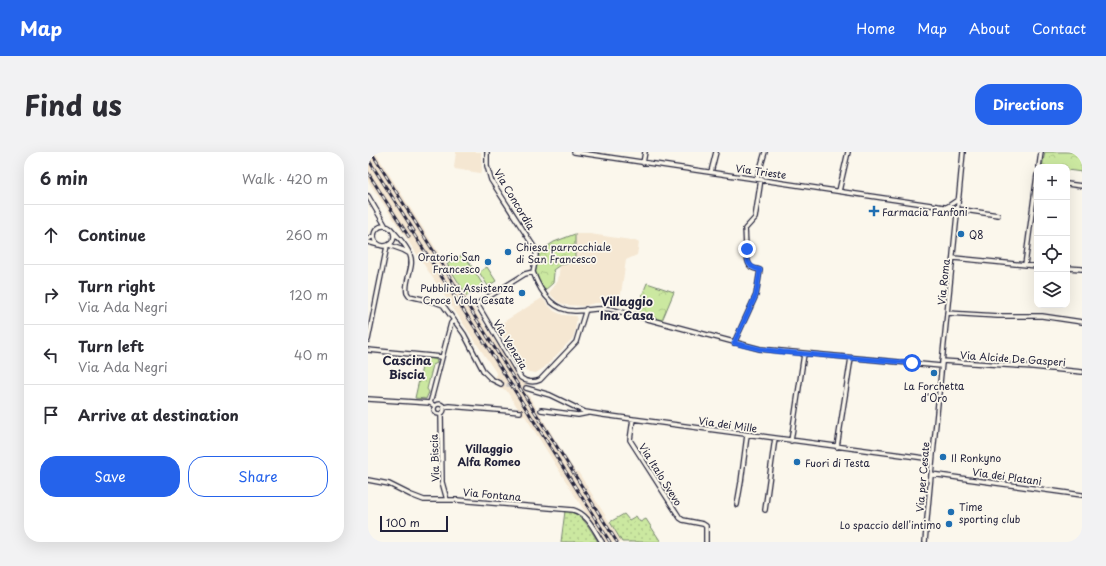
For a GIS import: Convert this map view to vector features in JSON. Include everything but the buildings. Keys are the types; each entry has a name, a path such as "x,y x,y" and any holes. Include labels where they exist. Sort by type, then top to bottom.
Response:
{"street":[{"name":"Via Concordia","path":"488,152 487,166 491,180 536,250 533,272"},
{"name":"Via Trieste","path":"574,152 998,215"},
{"path":"603,157 604,152"},
{"path":"643,162 645,152"},
{"path":"711,172 716,152"},
{"path":"734,343 756,295 760,270 750,266 747,259 745,229 755,218 759,179 765,152"},
{"path":"839,191 848,152"},
{"name":"Via Roma","path":"936,414 954,258 963,152"},
{"path":"1039,164 1041,152"},
{"path":"1070,184 1082,186"},
{"path":"368,196 385,225 393,231 410,254 412,260 407,284 407,293 409,296 440,304 464,334 484,372 490,379 501,384"},
{"path":"947,207 959,199"},
{"path":"1025,265 1034,200"},
{"path":"379,245 374,236 377,228 385,225"},
{"path":"368,340 388,245 393,240 393,231"},
{"path":"368,239 374,236"},
{"path":"368,242 379,245 388,245 410,254"},
{"path":"954,258 1034,266"},
{"path":"1070,268 1082,269"},
{"path":"533,272 544,294 557,307 568,310 597,308 620,312 760,349 941,366"},
{"name":"Via Venezia","path":"533,272 525,274 477,304 521,378 525,381 532,382 540,380 572,346 578,336 586,309"},
{"path":"948,313 998,316 1042,316 1082,322"},
{"path":"430,403 451,323 454,320"},
{"path":"368,350 442,357"},
{"path":"791,441 804,354"},
{"path":"837,447 851,358"},
{"name":"Via Alcide De Gasperi","path":"942,361 1082,372"},
{"name":"Via dei Mille","path":"526,388 550,395 589,413 932,459"},
{"path":"368,399 430,403 435,406 440,404 444,408"},
{"path":"435,406 435,412 437,414 441,414 444,411 444,408 449,406 520,412"},
{"path":"542,410 578,415 589,413"},
{"name":"Via Biscia","path":"441,414 442,482 448,500"},
{"name":"Via per Cesate","path":"925,542 936,414"},
{"name":"Via Italo Svevo","path":"633,419 630,440 682,520 703,524 706,526 706,542"},
{"path":"737,505 746,435"},
{"path":"765,510 774,438"},
{"name":"Via dei Platani","path":"931,474 1082,494"},
{"name":"Via Fontana","path":"368,480 389,484 424,500 448,500 573,510 583,514 587,518 602,542"}],"shaded area":[{"path":"368,152 375,152 467,298 467,301 469,300 521,382 527,384 525,392 528,394 563,453 575,471 578,472 622,542 604,542 525,416 523,416 506,390 500,389 502,380 495,378 497,374 368,181"},
{"path":"456,152 481,152 482,171 480,173 455,169"},
{"path":"575,234 590,234 638,241 637,255 626,260 619,307 603,303 583,306 565,305 557,301 549,293 558,281 560,265 575,262"},
{"path":"542,298 554,311 563,315 577,316 573,338 545,367 536,373 529,372 521,368 497,326"}],"green space":[{"path":"1045,152 1082,152 1082,172 1070,170 1070,164 1043,164"},
{"path":"575,234 575,262 560,265 553,270 553,283 544,291 535,274 538,258 537,253 554,242"},
{"path":"464,254 483,285 467,296 447,264"},
{"path":"487,267 496,281 488,286 479,272"},
{"path":"647,283 674,292 661,323 634,316"},
{"path":"424,358 436,359 437,363 433,365 427,389 429,392 426,399 415,398"},
{"path":"565,511 576,514 581,518 589,527 598,542 561,542"},
{"path":"624,514 629,520 636,516 640,522 646,519 661,542 622,542 610,522"}],"tunnel":[{"path":"501,384 526,388"}],"railway":[{"path":"371,152 617,542"},
{"path":"368,159 414,231"},
{"path":"368,173 409,237"},
{"path":"409,227 483,340 610,542"}],"place":[{"name":"Farmacia Fanfoni","path":"874,211"},
{"name":"Q8","path":"961,234"},
{"name":"Chiesa parrocchiale di San Francesco","path":"508,252"},
{"name":"Oratorio San Francesco","path":"488,262"},
{"name":"Pubblica Assistenza Croce Viola Cesate","path":"522,293"},
{"name":"La Forchetta d'Oro","path":"934,373"},
{"name":"Il Ronkyno","path":"943,457"},
{"name":"Fuori di Testa","path":"797,462"},
{"name":"Time sporting club","path":"951,512"},
{"name":"Lo spaccio dell'intimo","path":"949,524"}],"district":[{"name":"Villaggio Ina Casa","path":"627,308"},
{"name":"Cascina Biscia","path":"407,367"},
{"name":"Villaggio Alfa Romeo","path":"489,454"}],"route":[{"path":"747,249 747,259 750,266 760,270 756,295 734,343 760,349 783,352 912,363"}]}
